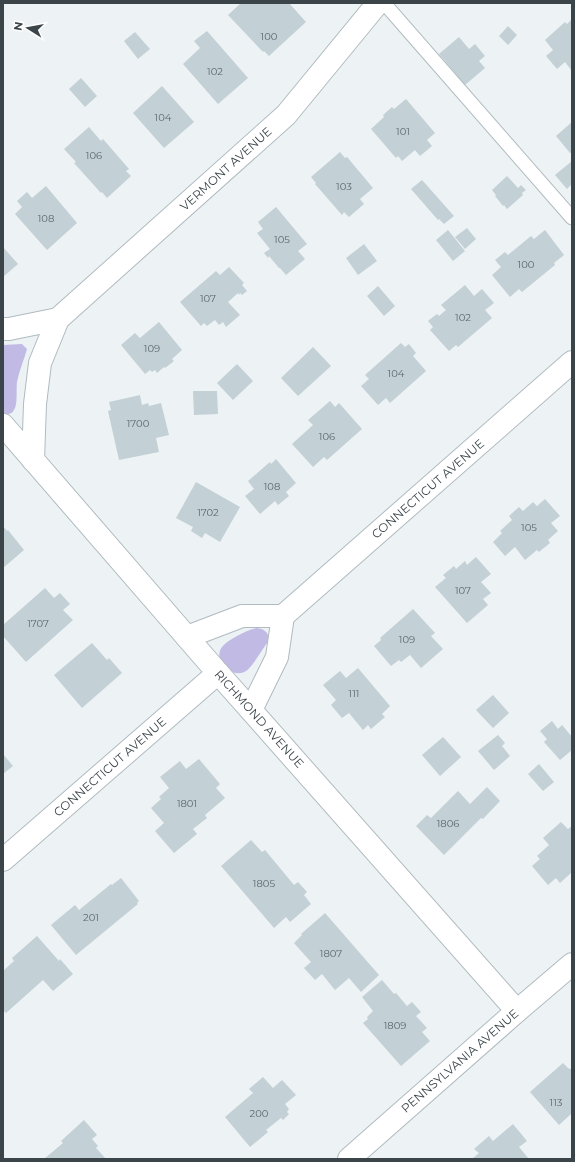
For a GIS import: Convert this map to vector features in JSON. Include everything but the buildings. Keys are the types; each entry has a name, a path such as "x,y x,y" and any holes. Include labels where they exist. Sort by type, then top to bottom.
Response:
{"street":[{"name":"VERMONT AVENUE","path":"34,460 35,404 40,363 58,319 286,115 378,3"},
{"path":"3,329 58,319"},
{"name":"CONNECTICUT AVENUE","path":"283,616 572,362"},
{"name":"RICHMOND AVENUE","path":"3,425 250,710 517,1011"},
{"path":"187,637 242,616 283,616 277,657 250,710"},
{"name":"CONNECTICUT AVENUE","path":"3,860 218,673"},
{"name":"PENNSYLVANIA AVENUE","path":"349,1159 572,964"}],"lane":[{"path":"384,3 572,218"}],"shaded area":[{"path":"22,344 27,349 17,382 15,407 11,413 4,414 3,345"},
{"path":"257,628 267,633 267,643 246,671 235,673 230,671 225,667 220,658 222,647 227,642 249,630"}]}
